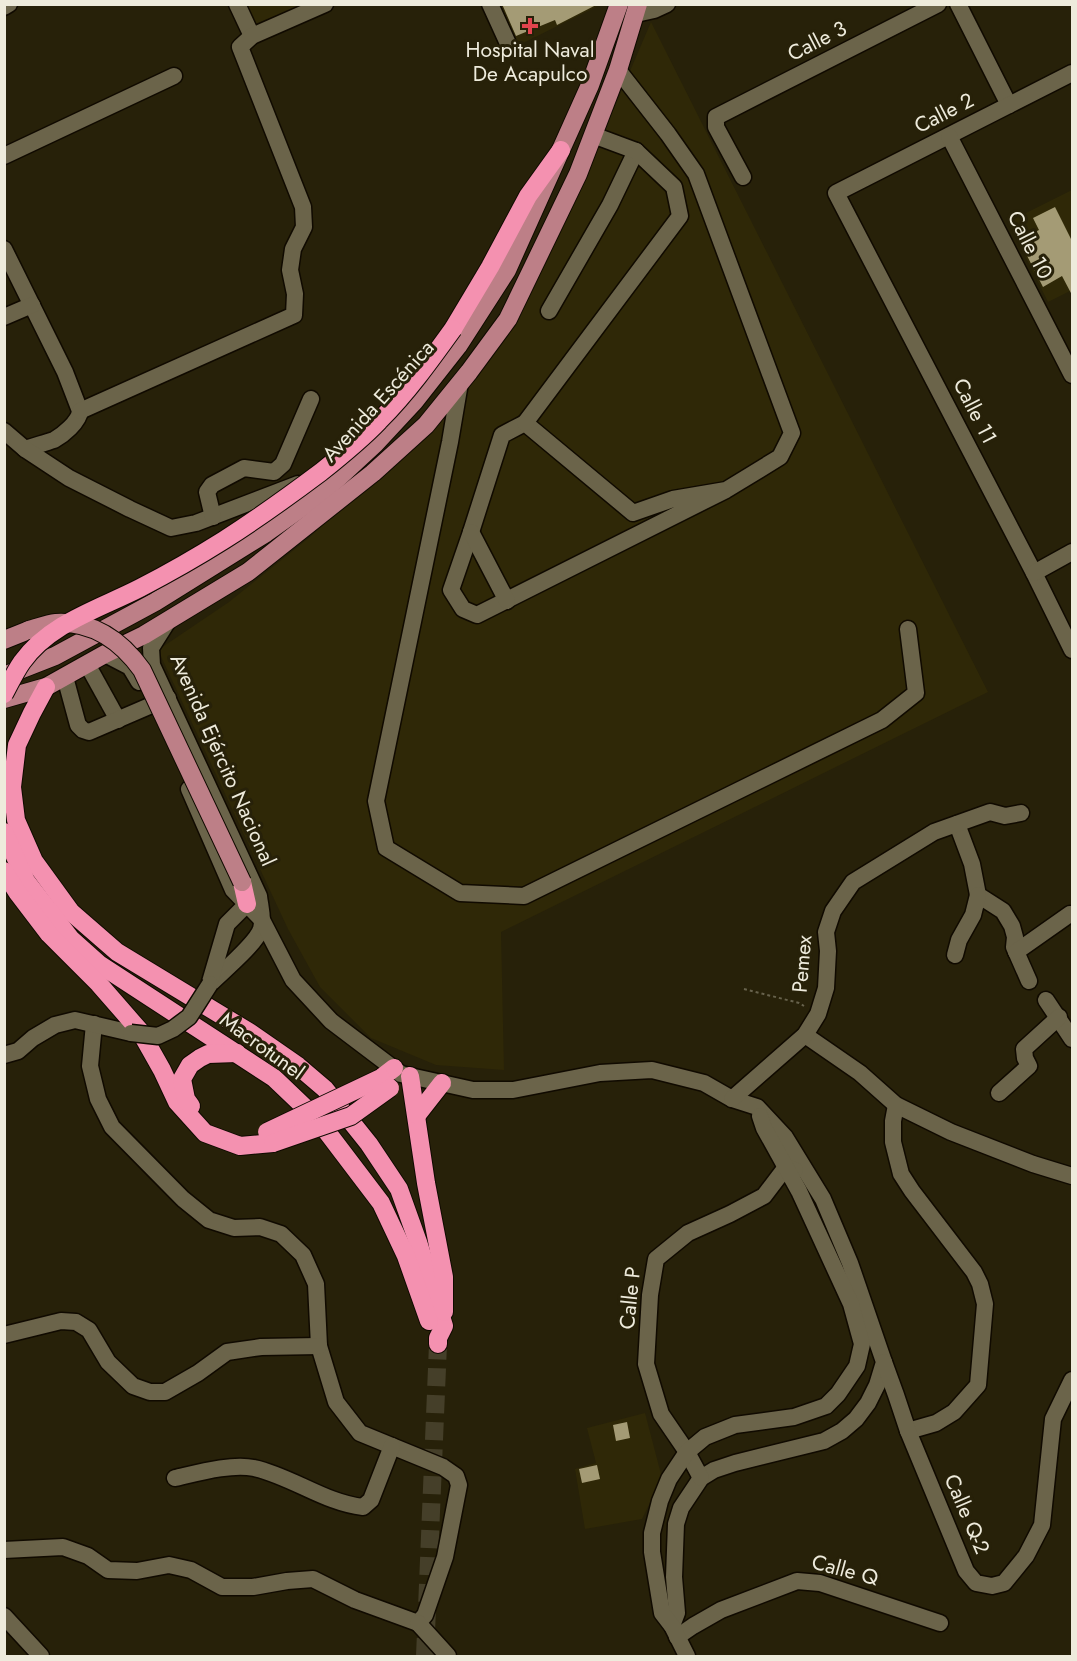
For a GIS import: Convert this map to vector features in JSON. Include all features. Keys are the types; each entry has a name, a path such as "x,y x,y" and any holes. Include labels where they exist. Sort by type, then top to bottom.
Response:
{"highway":[{"path":"4,694 23,661 55,630 140,588 224,540 275,506 353,447 396,403 453,329 528,196 561,150"},
{"path":"46,687 17,745 12,787 16,820 34,861 71,912 117,952 249,1032 298,1066 325,1089 369,1144 399,1189 418,1242 440,1336"},
{"name":"Macrotunel","path":"5,834 26,881 71,939 99,964 274,1078 318,1120 381,1203 406,1256 430,1325 440,1336"},
{"path":"4,872 49,934 99,984 140,1031 177,1102 205,1133 240,1146 351,1116 395,1077 417,1114 426,1183 444,1277 440,1336"},
{"path":"242,882 247,904"},
{"path":"49,934 71,939"},
{"path":"99,964 99,984"},
{"path":"237,1053 208,1054 190,1065 182,1079 186,1099 201,1122 230,1133 270,1138"},
{"path":"417,1114 442,1083"}],"main road":[{"name":"Avenida Escénica","path":"4,676 55,656 164,596 266,533 322,494 414,402 458,346 507,270 590,85 619,4"},
{"path":"4,699 46,687 144,635 248,572 373,473 426,425 508,319 578,174 618,70 637,9"},
{"path":"4,640 54,623 68,624 84,626 99,632 116,641 129,652 142,670 242,882"}],"street":[{"path":"4,7 9,4"},
{"path":"237,4 252,36"},
{"path":"80,411 294,315 295,294 290,270 293,249 304,227 303,207 240,46 252,36 325,4"},
{"path":"490,4 510,48"},
{"path":"637,9 654,10 667,4"},
{"name":"Calle 3","path":"743,177 716,127 716,117 938,4"},
{"path":"958,4 1009,105"},
{"path":"593,135 636,151 674,187 681,216 525,423 502,435 451,590 463,609 477,615 726,490 780,457 792,433 696,174 618,70"},
{"name":"Calle 2","path":"836,193 1072,73"},
{"path":"4,156 174,76"},
{"name":"Calle 10","path":"948,136 1072,375"},
{"path":"549,311 610,206 636,151"},
{"name":"Calle 11","path":"836,193 1072,650"},
{"path":"4,249 65,372 80,411 80,416 56,439 25,449"},
{"path":"4,317 32,305"},
{"path":"460,383 450,442 376,801 386,848 460,893 524,897 882,720 916,693 908,630"},
{"path":"213,516 207,492 212,485 244,468 274,472 283,464 311,399"},
{"path":"525,423 633,513 673,499 726,490"},
{"path":"4,431 25,449 83,486 171,528 196,523 309,479 346,455 365,453"},
{"path":"471,532 507,601"},
{"path":"1034,573 1072,552"},
{"name":"Avenida Ejército Nacional","path":"168,621 151,648 152,665 259,896 262,920"},
{"name":"Avenida Ejército Nacional","path":"105,654 130,666 153,706 233,890 262,920 293,980 331,1021 395,1077 442,1083 472,1090 513,1090 600,1073 652,1070 704,1083 732,1099 757,1107 786,1137 823,1199 850,1263 884,1362"},
{"path":"87,664 118,720"},
{"path":"65,677 78,724 82,730 89,732 168,698"},
{"name":"Pemex","path":"732,1099 806,1035 818,1014 826,988 828,951 826,932 833,911 853,882 934,832 990,812 1005,816 1021,813"},
{"path":"955,955 978,895 972,864 957,824"},
{"path":"978,895 1003,911 1012,926 1015,937 1014,947 1029,981"},
{"path":"210,984 227,924 247,904"},
{"path":"1016,952 1070,914"},
{"path":"4,1055 18,1051 33,1038 55,1025 75,1020 131,1033 158,1036 172,1029 189,1017 210,984 253,941 261,930 262,920"},
{"path":"1046,1000 1072,1039"},
{"path":"999,1093 1029,1066 1024,1049 1059,1017"},
{"path":"94,1024 90,1066 98,1099 112,1127 183,1199 209,1220 234,1228 260,1227 282,1234 303,1255 316,1284 319,1346 336,1402 360,1433 443,1467 456,1476 459,1485 445,1557 425,1615 418,1623"},
{"path":"806,1035 860,1072 896,1106 951,1132 1033,1164 1072,1176"},
{"path":"896,1106 892,1142 901,1174 974,1272 985,1304 978,1384 954,1412 936,1423 908,1431"},
{"path":"687,1656 662,1613 652,1552 652,1533 660,1501 669,1479 687,1452 705,1437 735,1425 794,1417 826,1406 838,1394 857,1366 862,1344 851,1304 799,1191 764,1128 757,1107"},
{"path":"786,1167 809,1175"},
{"name":"Calle P","path":"701,1478 687,1452 661,1414 646,1364 650,1295 656,1260 688,1233 764,1196 786,1167"},
{"path":"4,1335 61,1321 76,1322 88,1330 108,1362 133,1386 150,1392 165,1392 198,1373 227,1352 261,1347 319,1346"},
{"path":"675,1632 677,1613 674,1577 676,1524 681,1508 701,1478 714,1470 735,1463 824,1441 842,1431 856,1419 868,1403 877,1385 884,1362"},
{"name":"Calle Q-2","path":"884,1362 908,1431 966,1571 976,1583 992,1586 1004,1583 1026,1556 1042,1525 1053,1419 1072,1380"},
{"path":"175,1478 221,1468 252,1467 349,1505 363,1507 371,1500 392,1446"},
{"path":"4,1550 63,1547 88,1556 108,1570 138,1571 169,1565 192,1570 222,1587 253,1587 313,1579 355,1600 418,1623 448,1656"},
{"name":"Calle Q","path":"675,1632 721,1610 797,1581 820,1583 940,1623"},
{"path":"4,1616 41,1656"}],"path":[{"path":"744,989 799,1003 818,1014"}],"shaded area":[{"path":"246,5 305,5 255,24"},
{"name":"Hospital Naval De Acapulco","path":"493,5 600,5 513,48"},
{"path":"651,22 988,692 501,932 504,1070 436,1065 371,1038 320,987 288,929 158,650 229,602 310,537 421,432 511,308 582,183"},
{"path":"1072,190 1072,290 1048,302 1008,222"},
{"path":"645,1413 662,1478 642,1519 585,1529 575,1469 596,1463 587,1428"}],"building":[{"name":"Hospital Naval De Acapulco","path":"502,4 598,4 557,25 555,20 516,36"},
{"path":"1055,207 1072,241 1072,295 1062,276 1043,287 1019,240 1039,230 1033,218"},
{"path":"627,1422 630,1438 616,1441 613,1425"},
{"path":"597,1465 600,1479 582,1483 579,1469"}],"tunnel":[{"path":"425,1656 438,1344"}],"place":[{"name":"Hospital Naval De Acapulco","path":"530,26"}]}
